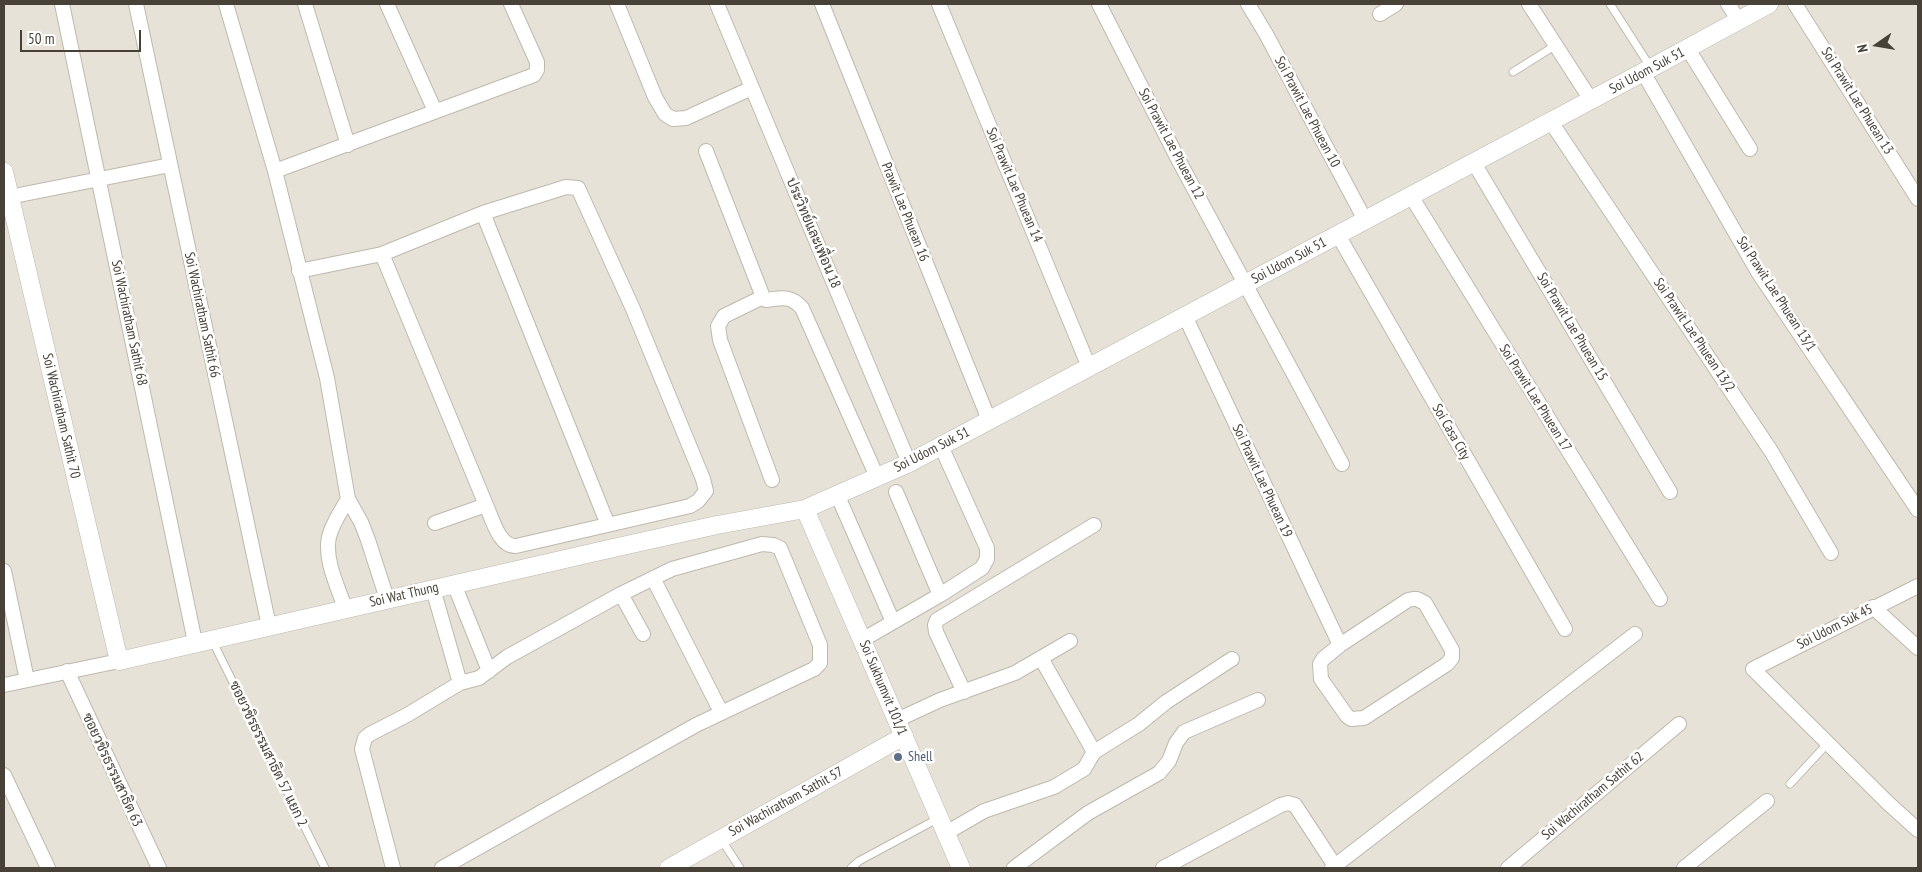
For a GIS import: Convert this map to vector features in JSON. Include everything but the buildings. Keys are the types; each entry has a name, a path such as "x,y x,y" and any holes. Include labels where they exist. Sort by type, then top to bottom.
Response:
{"street":[{"name":"Soi Wachiratham Sathit 68","path":"62,4 99,179 203,641"},
{"name":"Soi Wachiratham Sathit 66","path":"136,4 269,626"},
{"path":"226,4 275,171 326,378 348,499 368,540 387,599"},
{"path":"305,4 348,145"},
{"path":"387,4 435,111"},
{"path":"275,171 534,75 537,70 537,62 511,4"},
{"path":"617,4 655,97 665,114 673,118 686,118 752,88"},
{"name":"ประวิทย์และเพื่อน 18","path":"717,4 909,463"},
{"name":"Prawit Lae Phuean 16","path":"822,4 989,420"},
{"name":"Soi Prawit Lae Phuean 14","path":"939,4 1090,367"},
{"name":"Soi Prawit Lae Phuean 12","path":"1098,4 1179,161 1342,464"},
{"name":"Soi Prawit Lae Phuean 10","path":"1248,4 1266,34 1365,220"},
{"path":"1380,14 1396,4"},
{"path":"1529,4 1591,100"},
{"path":"1728,4 1739,21"},
{"name":"Soi Udom Suk 51","path":"805,509 909,463 1769,4"},
{"name":"Soi Prawit Lae Phuean 13","path":"1795,4 1918,199"},
{"path":"1688,48 1750,149"},
{"name":"Soi Prawit Lae Phuean 13/1","path":"1647,70 1758,272 1918,510"},
{"name":"Soi Prawit Lae Phuean 13/2","path":"1551,122 1771,451 1831,553"},
{"path":"706,151 763,297 766,300 786,297 796,301 802,308 877,477"},
{"name":"Soi Prawit Lae Phuean 15","path":"1474,163 1670,492"},
{"path":"7,197 170,164"},
{"name":"Soi Wachiratham Sathit 70","path":"4,172 7,197 119,660"},
{"path":"299,271 382,254 483,213 566,187 578,188 633,310 703,479 706,491 698,501 690,506 512,547 503,540 486,505 382,254"},
{"name":"Soi Prawit Lae Phuean 17","path":"1411,196 1660,599"},
{"path":"483,213 608,525"},
{"name":"Soi Casa City","path":"1338,235 1565,629"},
{"path":"763,297 724,316 718,326 720,340 772,480"},
{"name":"Soi Prawit Lae Phuean 19","path":"1185,316 1340,645"},
{"path":"862,640 940,595 982,568 987,559 987,548 941,446"},
{"path":"896,492 940,595"},
{"path":"837,494 893,622"},
{"path":"345,608 331,566 328,550 329,538 348,499"},
{"path":"434,524 486,505"},
{"name":"Soi Wat Thung","path":"4,685 717,525 805,509"},
{"name":"Soi Sukhumvit 101/1","path":"805,509 961,868"},
{"path":"964,692 936,632 935,625 937,620 1094,525"},
{"path":"393,868 362,749 363,743 370,734 407,715 460,683 479,678 507,657 621,594 672,569 762,544 780,548 805,613 820,645 820,663 814,669 721,712 442,868"},
{"path":"4,571 27,680"},
{"path":"653,578 721,712"},
{"path":"454,584 489,671"},
{"name":"Soi Udom Suk 45","path":"1828,743 1753,669 1918,586"},
{"path":"433,589 460,683"},
{"path":"621,594 643,634"},
{"path":"1417,599 1425,603 1452,650 1452,658 1447,664 1364,718 1355,720 1347,716 1320,674 1320,664 1323,659 1340,645 1408,600 1417,599"},
{"path":"1873,607 1918,648"},
{"path":"1163,868 1288,803 1295,805 1334,867 1635,634"},
{"path":"900,728 940,700 1015,673 1070,641"},
{"path":"1041,658 1094,752"},
{"path":"942,826 1054,786 1084,770 1094,752 1139,724 1166,702 1232,659"},
{"name":"ซอยวชิรธรรมสาธิต 63","path":"67,671 159,868"},
{"path":"1014,868 1088,813 1160,773 1169,761 1176,742 1184,732 1258,700"},
{"name":"Soi Wachiratham Sathit 62","path":"1508,868 1679,724"},
{"name":"Soi Wachiratham Sathit 57","path":"669,868 721,839 900,728"},
{"path":"1828,743 1918,830"},
{"path":"4,775 7,792 48,868"},
{"path":"1684,868 1767,801"}],"lane":[{"path":"1610,4 1647,70"},
{"path":"1513,72 1556,44"},
{"name":"ซอยวชิรธรรมสาธิต 57 แยก 2","path":"203,641 325,868"},
{"path":"1790,784 1828,743"},
{"path":"851,868 859,861 942,826"},
{"path":"721,839 740,868"}],"shaded area":[{"path":"4,4 1918,4 1918,868 4,868"}],"place":[{"name":"Shell","path":"898,757"}]}
